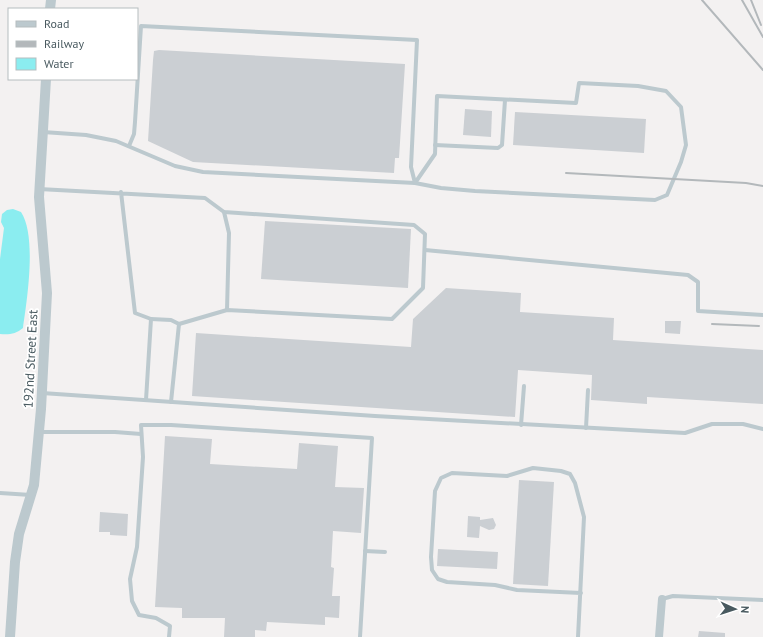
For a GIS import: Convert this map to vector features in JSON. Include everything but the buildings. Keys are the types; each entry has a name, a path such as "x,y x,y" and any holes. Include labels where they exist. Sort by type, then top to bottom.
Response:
{"street":[{"name":"192nd Street East","path":"10,637 16,550 37,472 47,293 39,214 39,189 46,80"},
{"path":"659,637 662,600"}],"lane":[{"path":"138,74 141,26 417,40 411,167 415,183"},
{"path":"129,146 134,134 138,80"},
{"path":"42,132 86,135 116,141 175,166 203,172 415,183 441,188 475,191 655,200 663,198 670,190 686,145 681,107 666,91 638,86 579,83 576,103 437,96 435,154 415,183"},
{"path":"435,145 498,148 502,145 505,100"},
{"path":"39,189 121,192 205,198 224,212 414,225 425,234 426,250 423,288 392,319 227,310 179,324 171,320 151,319 135,313 121,192"},
{"path":"224,212 230,233 227,310"},
{"path":"426,250 688,275 698,282 698,311 763,315"},
{"path":"146,400 151,319"},
{"path":"171,402 179,324"},
{"path":"521,425 524,386"},
{"path":"586,428 588,390"},
{"path":"42,393 521,425 685,433 712,424 743,424 763,429"},
{"path":"169,637 170,626 156,618 139,615 132,601 130,579 137,547 143,457 141,425 171,425 372,438 360,637"},
{"path":"39,432 115,432 141,434"},
{"path":"578,637 581,593 584,517 575,483 570,474 561,471 533,468 507,476 452,473 441,478 435,491 431,557 432,570 438,579 447,582 494,585 517,590 581,593"},
{"path":"0,493 32,495"},
{"path":"365,551 385,552"},
{"path":"662,600 673,596 763,600"}],"water":[{"path":"13,209 21,212 26,223 29,236 30,268 23,328 12,334 0,334 0,259 4,228 1,222 2,214 7,210"}],"railway":[{"path":"702,0 763,70"},
{"path":"742,0 763,37"},
{"path":"751,0 761,25"},
{"path":"566,173 746,183 763,186"},
{"path":"712,324 759,326"}]}
